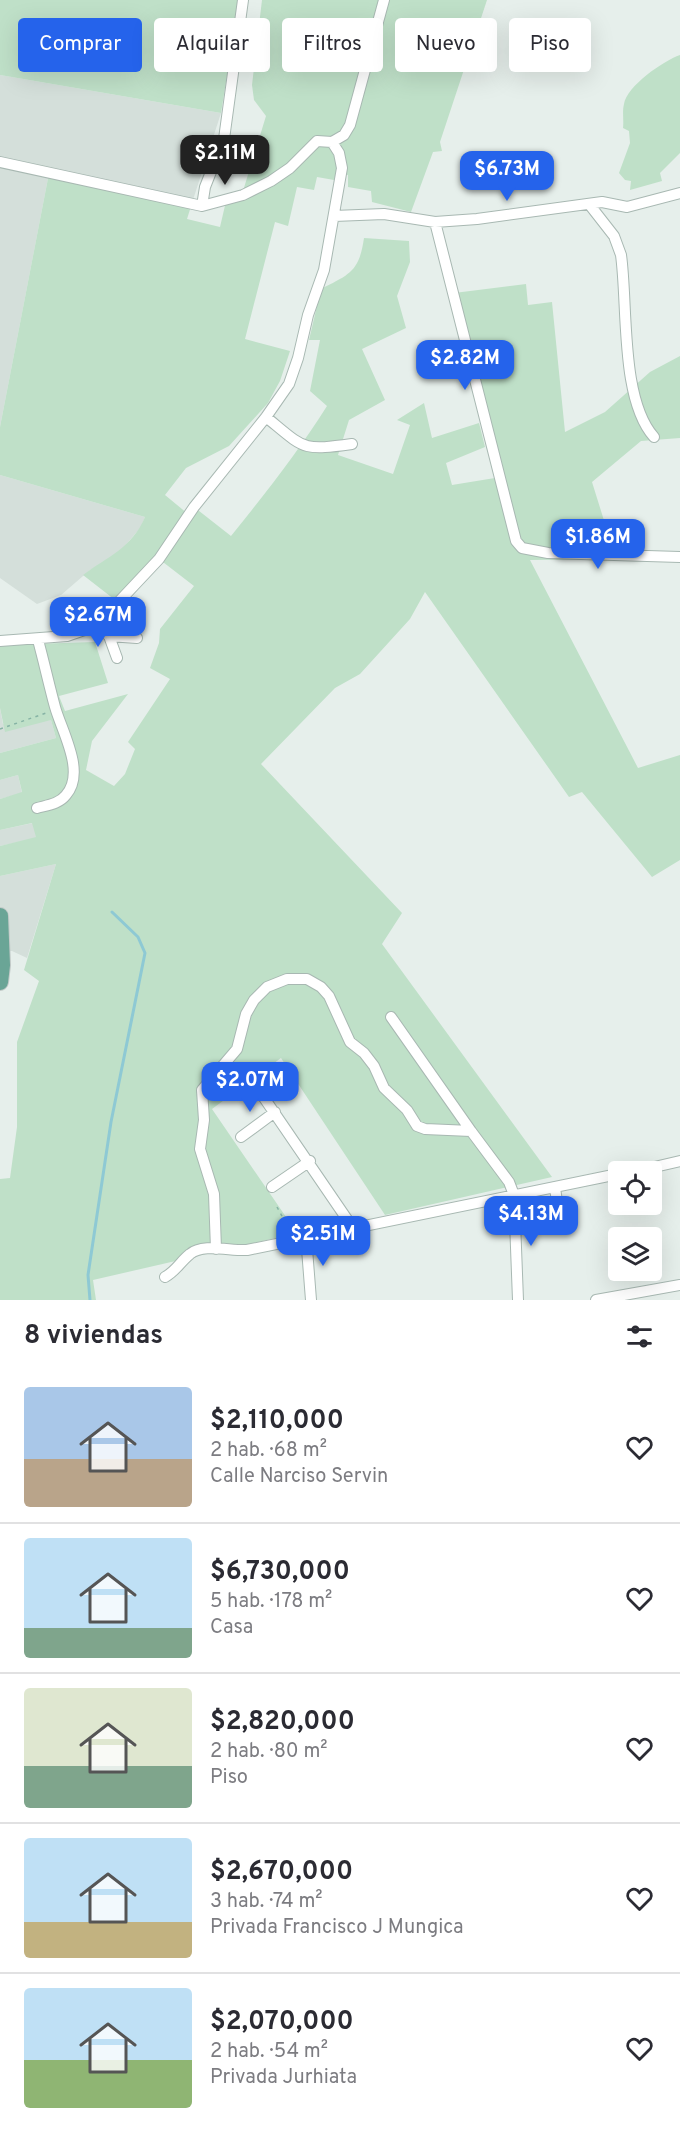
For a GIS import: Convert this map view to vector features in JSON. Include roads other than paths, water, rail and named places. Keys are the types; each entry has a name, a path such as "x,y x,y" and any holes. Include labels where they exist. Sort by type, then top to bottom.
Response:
{"main road":[{"path":"0,916 0,982"}],"street":[{"path":"201,206 224,139 243,0"},
{"path":"0,162 201,206 243,195 290,168 317,141 332,142 344,135 350,125 384,0"},
{"path":"0,641 38,640 67,636 96,626 159,559 194,507 290,384 324,270 334,216 342,168 339,153 332,142"},
{"path":"334,216 384,214 435,222 530,213 602,202 627,207 680,193"},
{"path":"589,204 614,236 621,255 629,371 634,397 646,428 654,437"},
{"path":"435,222 516,541 522,548 548,553 680,557"},
{"path":"266,417 297,442 310,449 352,444"},
{"path":"96,626 109,636 117,658"},
{"path":"109,636 137,638"},
{"path":"37,808 58,803 67,794 72,783 70,747 56,710 38,640"},
{"path":"216,1250 214,1194 200,1149 204,1120 201,1095 237,1049 246,1014 267,987 287,979 307,980 321,987 328,996 350,1042 364,1053 374,1066 384,1088 407,1110 417,1126 425,1129 471,1131"},
{"path":"391,1017 508,1182 514,1195 518,1300"},
{"path":"256,1086 310,1161 353,1227"},
{"path":"241,1137 275,1112"},
{"path":"272,1187 310,1161"},
{"path":"662,1165 680,1161"},
{"path":"165,1277 179,1268 195,1251 247,1250 608,1176"},
{"path":"555,1188 558,1208"},
{"path":"301,1238 311,1300"},
{"path":"596,1300 680,1285"}],"waterway":[{"path":"90,1300 88,1275 111,1122 145,953 138,937 112,912"}]}
